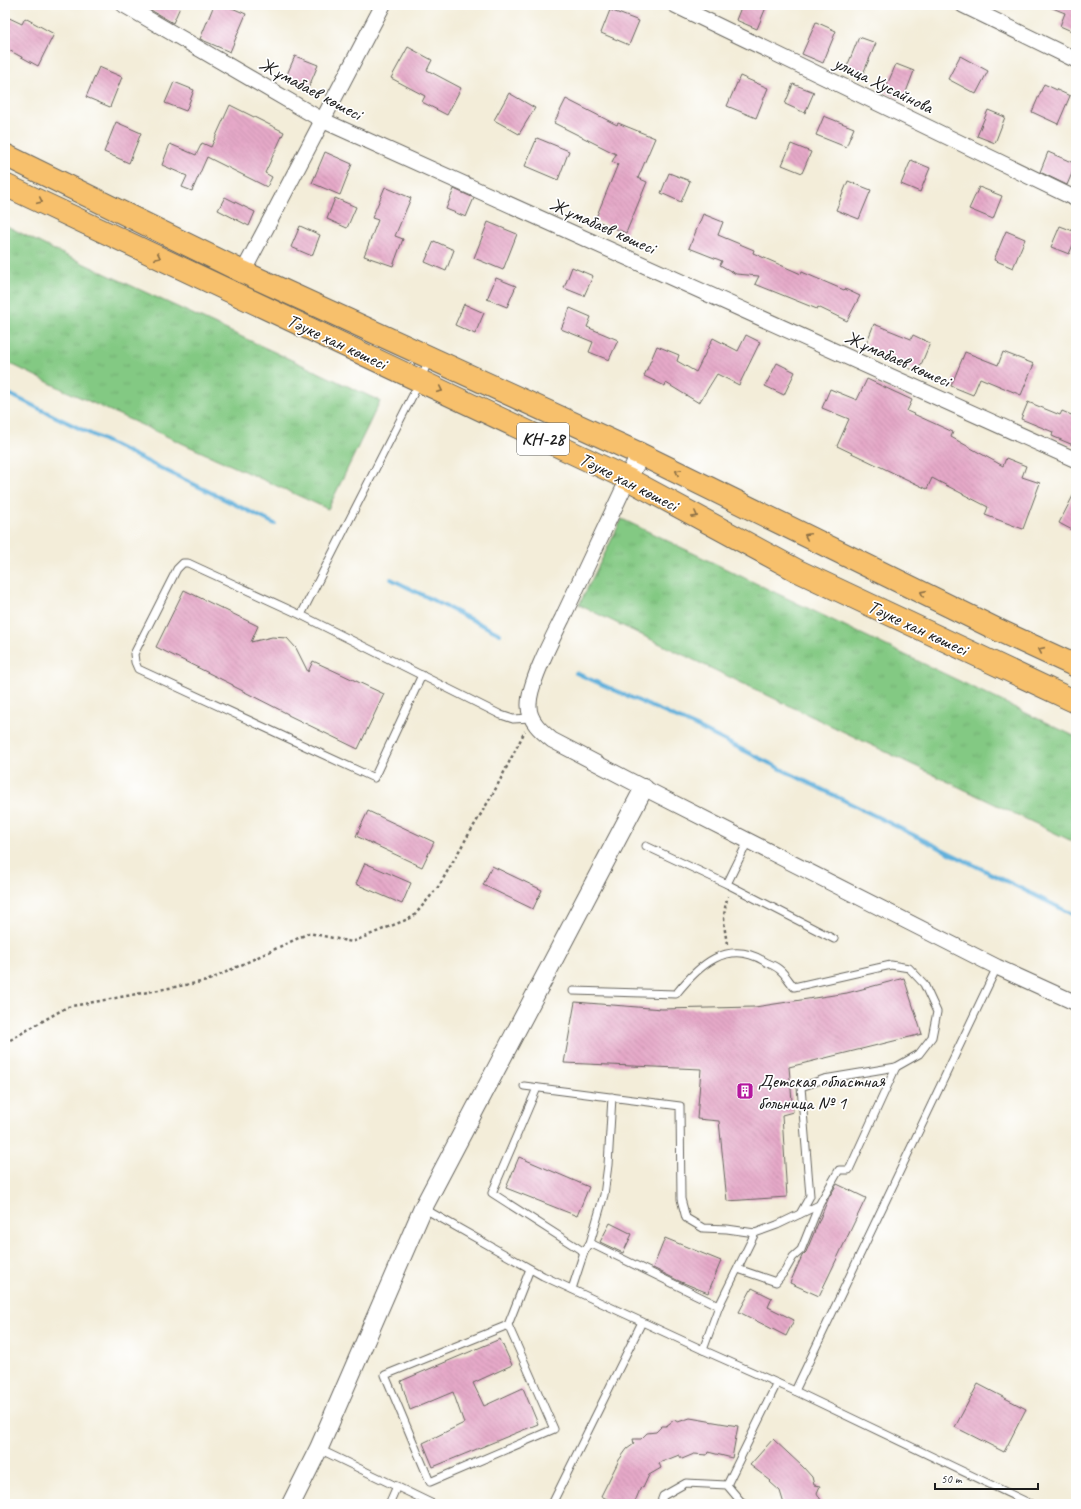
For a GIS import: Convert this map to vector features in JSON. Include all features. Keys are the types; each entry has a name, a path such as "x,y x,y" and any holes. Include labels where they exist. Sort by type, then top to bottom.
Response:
{"main road":[{"name":"Тәуке хан көшесі","path":"5,155 243,272 640,454 998,630 1076,666"},
{"name":"Тәуке хан көшесі","path":"5,185 628,479 798,571 1076,702"}],"street":[{"name":"Жұмабаев көшесі","path":"124,5 322,120 1076,460"},
{"path":"243,272 383,5"},
{"name":"улица Хусайнова","path":"674,5 1076,199"},
{"path":"963,5 1076,60"},
{"path":"640,454 530,690 529,706 531,718 540,730 552,740 748,841 997,967 1076,1003"},
{"path":"291,1504 319,1448 423,1208 644,788"}],"lane":[{"path":"301,615 420,381 430,357"},
{"path":"422,675 374,778 138,669 134,662 134,654 177,569 183,563 188,563 301,615 422,675 501,715 513,719 531,718"},
{"path":"729,885 748,841"},
{"path":"646,846 729,885 834,939"},
{"path":"573,991 676,994 690,976 713,958 734,952 755,955 780,970 794,987 891,965 909,968 924,984 937,1012 932,1037 919,1054 896,1067 824,1079 800,1087 810,1196 800,1214"},
{"path":"795,1391 997,967"},
{"path":"738,1269 776,1282 785,1271 793,1257 801,1250 819,1205 839,1170 850,1170 896,1067"},
{"path":"524,1086 680,1106 681,1199 686,1218 703,1228 727,1229 755,1233 819,1205"},
{"path":"537,1088 492,1193 584,1252"},
{"path":"572,1289 584,1252 590,1243 604,1195 608,1165 612,1097"},
{"path":"423,1208 530,1269 702,1350 795,1391 1030,1504"},
{"path":"702,1350 720,1306 755,1233"},
{"path":"590,1243 720,1306"},
{"path":"508,1325 385,1375 430,1482 554,1429 508,1325 530,1269"},
{"path":"552,1504 642,1322"},
{"path":"727,1485 777,1383"},
{"path":"319,1448 433,1504"},
{"path":"660,1504 663,1496 686,1483 727,1485 743,1504"},
{"path":"389,1504 397,1486"}],"path":[{"path":"5,1043 67,1007 207,982 310,933 352,942 413,917 439,886 494,792 531,718"},
{"path":"729,885 723,923 730,953"}],"green space":[{"path":"5,225 50,248 380,401 328,509 64,390 5,361"},
{"path":"622,519 1076,737 1076,843 579,605"}],"building":[{"path":"142,5 181,5 173,23"},
{"path":"214,5 225,5 246,14 230,52 200,39"},
{"path":"742,5 767,5 757,29 736,20"},
{"path":"1045,5 1076,5 1076,33 1060,26 1065,13"},
{"path":"610,10 639,21 629,45 601,33"},
{"path":"5,16 22,24 25,18 54,34 38,66 5,48"},
{"path":"816,22 836,31 823,63 802,54"},
{"path":"859,37 876,43 862,76 846,69"},
{"path":"408,47 432,60 427,70 461,88 447,115 422,102 425,96 391,78"},
{"path":"295,56 318,65 308,89 285,79"},
{"path":"960,56 988,71 976,94 948,79"},
{"path":"896,64 914,71 903,100 884,92"},
{"path":"99,67 122,77 110,107 86,97"},
{"path":"740,76 768,88 756,118 727,106"},
{"path":"174,82 194,90 186,111 165,103"},
{"path":"793,84 814,92 805,113 785,104"},
{"path":"1044,84 1070,96 1058,124 1032,112"},
{"path":"509,93 535,108 519,134 494,120"},
{"path":"566,99 617,125 618,123 655,138 638,178 647,182 626,233 595,220 618,164 612,162 616,154 554,123"},
{"path":"230,105 284,132 265,173 272,177 267,187 207,157 192,191 182,187 187,176 162,165 170,144 196,155 202,143 211,147"},
{"path":"988,110 1005,117 995,143 977,136"},
{"path":"824,116 854,128 846,147 816,135"},
{"path":"116,122 141,133 129,163 104,152"},
{"path":"537,138 569,151 558,180 525,166"},
{"path":"791,144 811,152 802,173 782,165"},
{"path":"325,152 352,164 340,195 312,183"},
{"path":"1048,152 1076,164 1067,185 1040,172"},
{"path":"911,160 930,168 920,192 901,184"},
{"path":"669,173 690,181 681,202 661,193"},
{"path":"848,181 871,190 859,219 836,210"},
{"path":"385,187 411,198 395,236 403,239 393,266 364,256 378,220 372,218"},
{"path":"979,187 1002,196 993,219 969,209"},
{"path":"454,189 474,198 466,217 446,209"},
{"path":"225,197 255,212 249,226 218,210"},
{"path":"335,198 356,207 347,228 327,219"},
{"path":"703,214 723,222 718,235 754,250 753,253 801,274 802,272 860,296 847,321 818,307 817,309 755,284 759,276 736,274 720,265 722,261 689,248"},
{"path":"488,222 517,234 503,270 474,258"},
{"path":"300,226 320,235 312,256 291,247"},
{"path":"1060,226 1076,232 1076,238 1069,254 1051,247"},
{"path":"1006,231 1025,239 1013,268 994,260"},
{"path":"434,241 454,250 446,271 425,262"},
{"path":"572,267 593,276 584,296 564,288"},
{"path":"496,278 516,286 507,307 487,299"},
{"path":"464,304 484,313 475,334 455,325"},
{"path":"570,308 591,317 587,327 618,340 609,360 589,352 593,342 561,329"},
{"path":"874,324 911,339 913,335 930,343 918,372 864,349"},
{"path":"746,335 760,342 739,385 717,374 699,403 666,383 665,386 644,376 657,346 679,355 677,361 696,372 713,338 738,351"},
{"path":"965,352 998,365 1003,352 1034,364 1021,395 980,378 973,395 951,386"},
{"path":"777,363 795,372 784,395 765,386"},
{"path":"867,379 912,400 907,411 953,432 951,437 1003,466 1006,458 1026,466 1022,477 1040,483 1023,529 985,515 988,507 932,478 927,489 837,446 849,419 822,408 830,389 857,400"},
{"path":"1028,402 1060,415 1062,411 1076,417 1076,437 1073,445 1052,436 1053,432 1021,419"},
{"path":"1076,490 1076,532 1059,523"},
{"path":"184,590 258,626 251,642 272,637 287,638 296,648 308,672 313,661 384,694 358,749 288,715 233,685 156,647"},
{"path":"368,811 434,842 422,867 356,836"},
{"path":"365,863 411,883 402,904 356,884"},
{"path":"492,866 542,890 533,909 483,885"},
{"name":"Детская областная больница № 1","path":"904,978 922,1034 789,1067 793,1112 782,1115 787,1197 727,1201 719,1121 697,1119 701,1069 564,1063 575,1002 662,1009 755,1007 847,993"},
{"path":"519,1157 589,1187 577,1216 506,1188"},
{"path":"837,1184 866,1198 819,1296 790,1283 802,1256 806,1252 829,1197"},
{"path":"610,1223 632,1234 623,1253 600,1242"},
{"path":"665,1238 721,1261 708,1293 653,1268"},
{"path":"752,1288 772,1298 768,1307 794,1320 786,1336 739,1312"},
{"path":"500,1339 512,1365 473,1383 484,1406 523,1388 538,1424 433,1467 423,1443 464,1423 453,1392 410,1410 401,1381"},
{"path":"978,1384 1026,1409 1004,1452 955,1427"},
{"path":"690,1418 738,1426 732,1458 708,1452 707,1455 694,1454 682,1459 679,1455 659,1463 661,1468 649,1475 643,1488 641,1487 634,1504 617,1504 601,1496 619,1460 627,1449 634,1444 633,1439 641,1439 647,1433 656,1432 662,1426 666,1426 674,1420 678,1422"},
{"path":"773,1439 812,1477 814,1485 820,1486 817,1493 823,1504 784,1504 780,1491 770,1482 771,1481 750,1465"}],"waterway":[{"path":"5,392 275,524"},
{"path":"391,579 500,634"},
{"path":"576,673 695,726 1076,916"}],"place":[{"name":"Детская областная больница № 1","path":"745,1091"}]}
